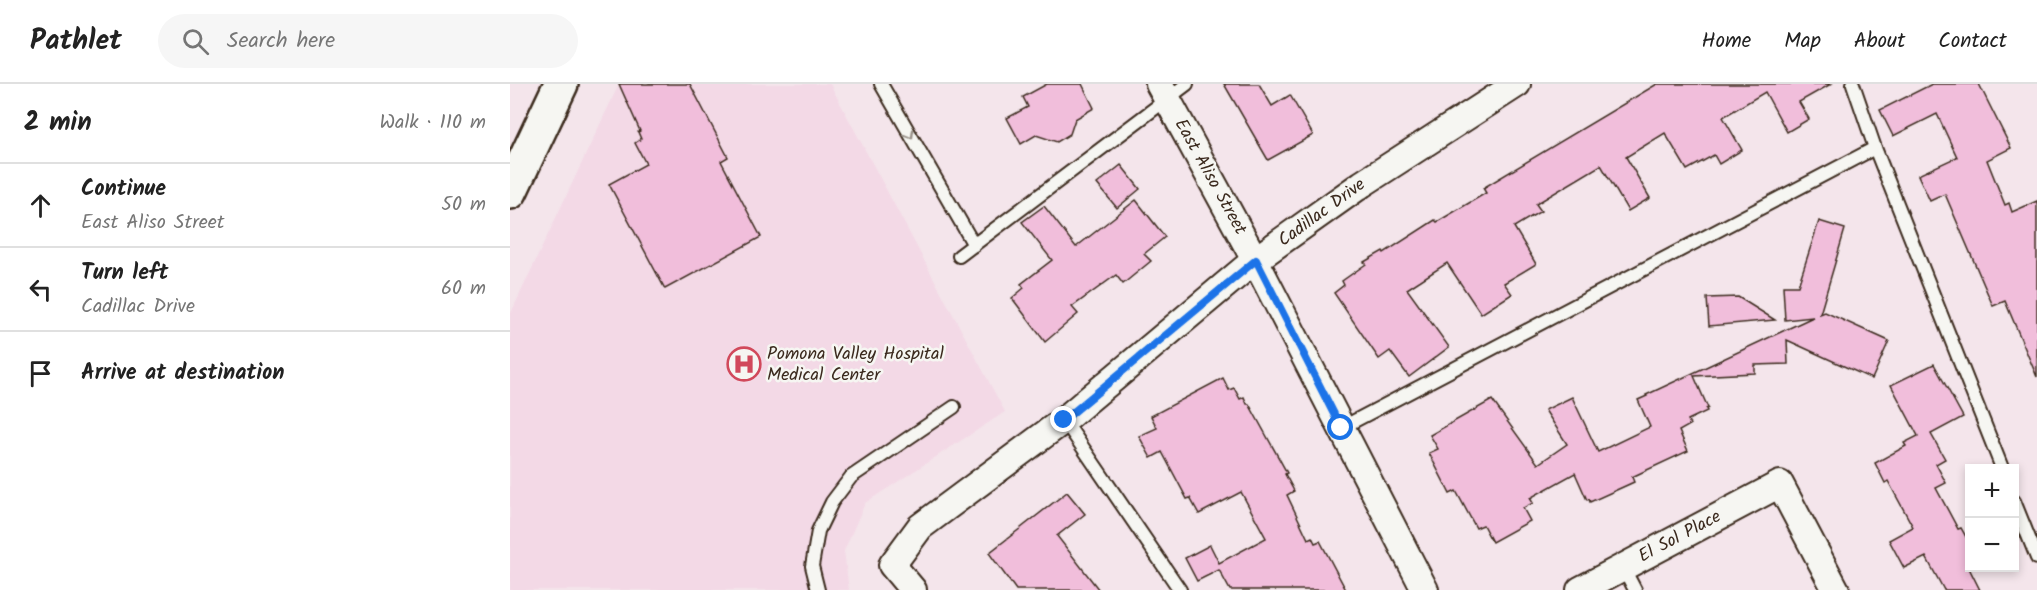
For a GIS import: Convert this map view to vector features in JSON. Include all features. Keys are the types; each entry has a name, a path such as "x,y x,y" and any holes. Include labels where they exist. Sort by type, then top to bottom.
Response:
{"main road":[{"path":"513,179 561,84"}],"street":[{"name":"Cadillac Drive","path":"913,590 892,565 920,527 1064,420 1256,260 1362,184 1517,84"},
{"name":"East Aliso Street","path":"1171,89 1425,590"},
{"name":"El Sol Place","path":"1580,590 1780,484 1836,590"}],"lane":[{"path":"881,84 974,245"},
{"path":"1853,84 1875,148 2000,464"},
{"path":"959,256 1171,89"},
{"path":"1341,428 1875,148"},
{"path":"818,590 812,566 818,531 832,502 851,477 954,407"},
{"path":"1064,420 1180,590"},
{"path":"2019,513 2037,558"},
{"path":"1623,567 1635,590"}],"shaded area":[{"name":"Pomona Valley Hospital Medical Center","path":"619,84 830,84 1005,412 865,503 844,551 849,590 510,590 510,315"}],"building":[{"path":"619,84 690,84 728,157 721,161 761,237 665,289 609,184 646,164 635,143 641,139 638,132 640,131"},
{"path":"1047,84 1082,84 1094,108 1075,119 1070,134 1057,142 1036,135 1021,144 1007,118 1028,107 1023,97"},
{"path":"1224,84 1259,84 1272,106 1290,95 1313,135 1268,160"},
{"path":"1657,84 1831,84 1799,102 1809,119 1787,132 1765,92 1723,117 1742,150 1719,164 1714,155 1687,170 1665,133 1626,157 1650,198 1628,211 1601,165 1536,204 1541,211 1514,227 1536,264 1504,283 1512,294 1481,314 1447,263 1407,289 1449,347 1409,377 1390,351 1379,359 1334,293 1344,285 1342,281 1366,264 1364,262 1383,251 1384,253 1435,220 1437,222 1486,193 1483,188"},
{"path":"1932,84 1979,84 2011,148 1987,160 2005,205 2009,203 2012,212 2037,201 2037,377 2005,301 1993,306 1945,194 1930,201 1918,175 1957,157 1937,114 1893,136 1880,110"},
{"path":"1121,165 1140,189 1117,208 1097,184"},
{"path":"1136,200 1165,237 1144,254 1151,261 1123,284 1116,275 1072,307 1078,314 1045,342 1012,298 1024,288 1021,284 1052,260 1022,222 1044,206 1076,247"},
{"path":"1819,221 1845,229 1820,314 1825,312 1889,341 1872,379 1787,340 1788,364 1755,365 1755,373 1694,376 1708,408 1707,411 1688,420 1690,425 1679,431 1688,451 1632,477 1634,482 1590,502 1575,473 1530,498 1533,503 1523,508 1530,521 1492,542 1483,525 1476,528 1456,491 1450,494 1429,453 1438,449 1430,435 1492,400 1538,464 1567,444 1545,410 1572,397 1598,452 1650,427 1638,400 1813,317 1785,320 1783,286 1798,286"},
{"path":"1738,297 1775,320 1709,326 1707,298"},
{"path":"1934,364 1963,417 1931,434 1945,459 1936,464 1946,483 1936,488 1958,529 1961,528 1965,535 1965,572 1971,572 1980,590 1944,590 1926,557 1904,568 1889,540 1913,527 1888,481 1885,483 1875,463 1906,446 1904,443 1918,436 1891,385"},
{"path":"1223,378 1229,390 1234,388 1240,399 1244,397 1249,404 1287,473 1285,474 1294,491 1287,495 1308,539 1312,537 1315,543 1320,541 1346,590 1230,590 1219,570 1197,581 1185,558 1210,545 1219,563 1266,538 1241,492 1199,514 1190,498 1187,499 1162,452 1151,458 1139,436 1157,428 1151,416"},
{"path":"1067,492 1085,514 1057,536 1099,590 1016,590 989,553"}],"place":[{"name":"Pomona Valley Hospital Medical Center","path":"744,364"}],"route":[{"path":"1064,420 1256,260 1341,428"}]}
